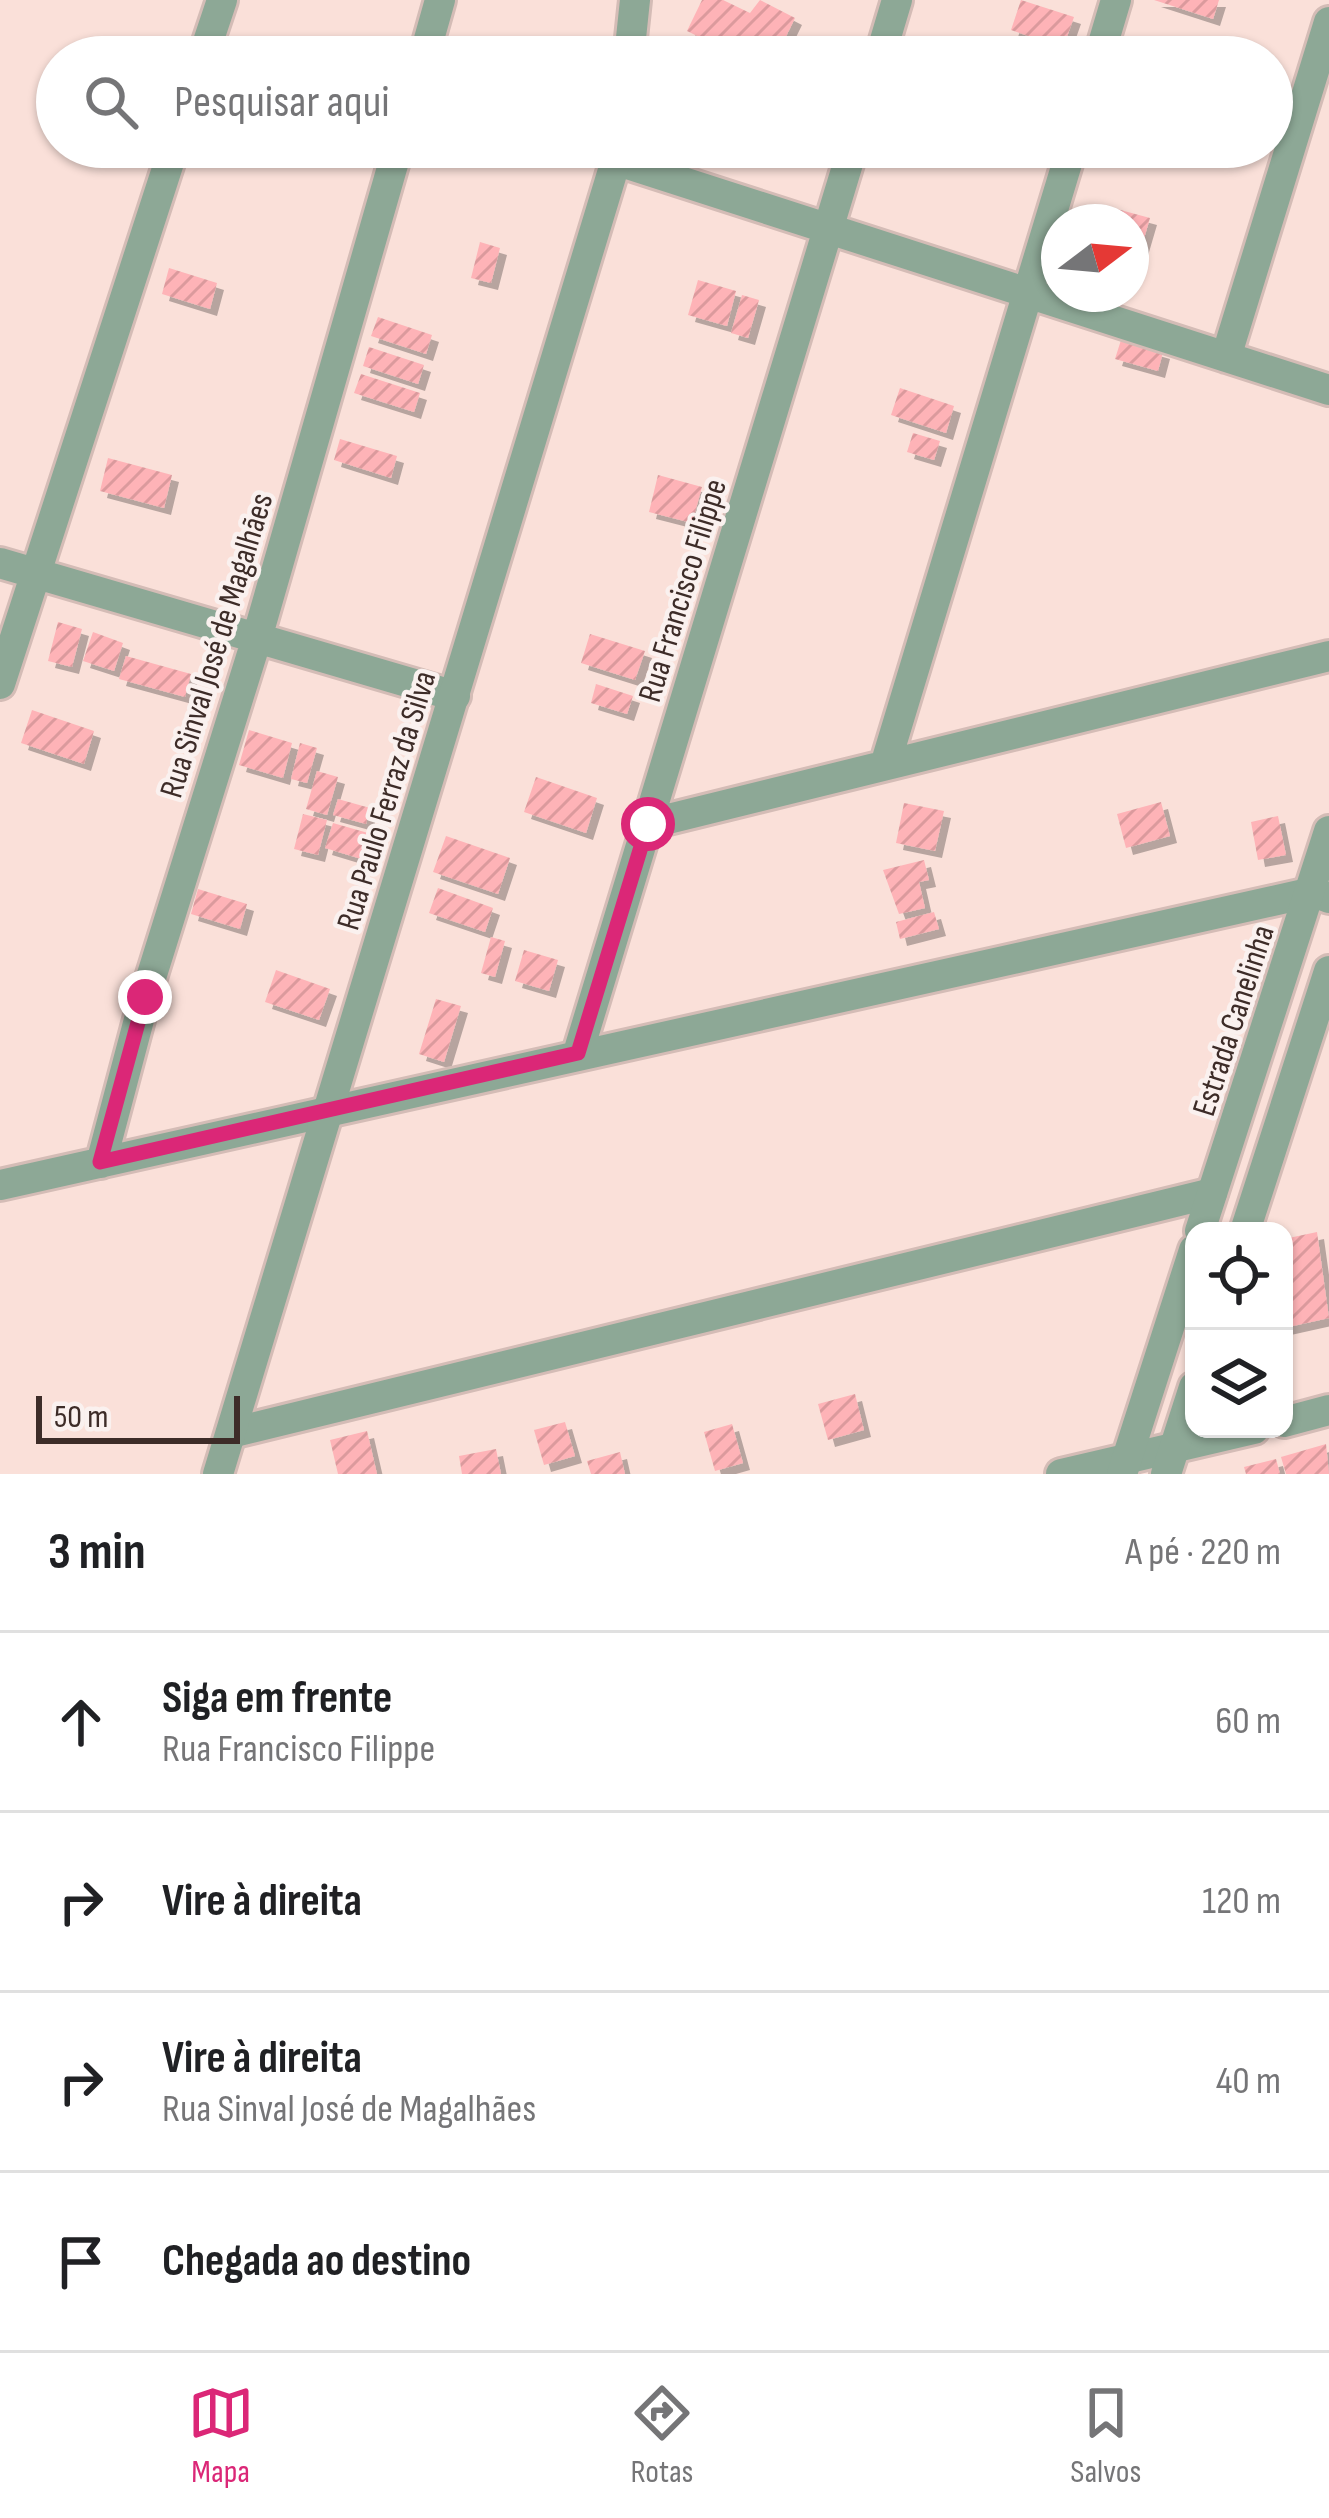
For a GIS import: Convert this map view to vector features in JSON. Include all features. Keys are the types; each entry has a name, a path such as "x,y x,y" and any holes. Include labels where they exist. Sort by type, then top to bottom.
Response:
{"street":[{"path":"210,36 222,0"},
{"path":"430,36 440,0"},
{"path":"631,36 635,0"},
{"path":"886,36 897,0"},
{"path":"1105,36 1116,0"},
{"path":"1293,139 1329,22"},
{"path":"0,684 166,168"},
{"name":"Rua Sinval José de Magalhães","path":"100,1162 392,168"},
{"name":"Rua Paulo Ferraz da Silva","path":"218,1474 615,168"},
{"path":"657,168 827,231 1329,390"},
{"name":"Rua Francisco Filippe","path":"578,1053 846,168"},
{"path":"886,762 1066,168"},
{"path":"1226,357 1284,168"},
{"path":"0,563 455,696"},
{"path":"648,824 1329,656"},
{"name":"Estrada Canelinha","path":"1203,1222 1321,895 1329,831"},
{"path":"0,1185 578,1053 1321,895"},
{"path":"1247,1222 1329,970"},
{"path":"231,1433 1212,1193"},
{"path":"1124,1466 1185,1278"},
{"path":"1293,1420 1329,1410"},
{"path":"1170,1461 1185,1415"},
{"path":"1061,1474 1170,1461 1230,1438"}],"building":[{"path":"702,0 723,0 750,13 760,0 795,18 786,36 697,36 687,31"},
{"path":"1021,0 1074,17 1067,36 1028,36 1011,30"},
{"path":"1154,0 1219,0 1213,19"},
{"path":"480,242 500,248 491,283 471,278"},
{"path":"169,268 217,283 210,309 162,294"},
{"path":"698,280 736,291 727,326 688,315"},
{"path":"742,295 759,300 748,338 731,333"},
{"path":"378,317 432,335 426,354 371,336"},
{"path":"1121,340 1163,352 1158,371 1115,359"},
{"path":"369,347 424,365 418,384 363,366"},
{"path":"361,374 420,393 414,412 354,393"},
{"path":"900,388 954,406 946,433 891,415"},
{"path":"913,433 940,441 934,460 907,452"},
{"path":"340,439 397,456 391,478 334,460"},
{"path":"108,458 172,475 164,508 100,491"},
{"path":"658,475 702,487 692,523 649,512"},
{"path":"58,622 82,629 72,667 48,661"},
{"path":"93,632 123,643 114,671 83,661"},
{"path":"590,634 645,651 635,680 581,663"},
{"path":"126,656 191,674 185,697 119,679"},
{"path":"596,684 633,696 627,714 591,703"},
{"path":"32,710 94,731 84,764 21,743"},
{"path":"249,730 292,743 283,778 239,765"},
{"path":"300,743 317,748 307,783 291,779"},
{"path":"317,771 338,777 327,815 306,809"},
{"path":"536,777 597,798 586,833 524,812"},
{"path":"338,799 370,808 366,824 333,815"},
{"path":"1161,802 1170,836 1126,848 1117,814"},
{"path":"904,803 944,811 935,851 896,843"},
{"path":"303,814 327,820 318,855 294,849"},
{"path":"1278,816 1286,855 1258,860 1251,822"},
{"path":"333,823 375,835 368,861 325,848"},
{"path":"446,836 510,858 498,894 433,872"},
{"path":"924,860 929,880 919,882 925,908 899,914 883,870"},
{"path":"438,888 493,908 485,932 429,913"},
{"path":"198,889 247,904 240,929 191,914"},
{"path":"934,912 939,929 900,939 896,922"},
{"path":"491,937 505,941 495,977 481,973"},
{"path":"524,950 558,960 549,991 515,981"},
{"path":"276,970 330,989 319,1020 265,1002"},
{"path":"436,999 461,1006 444,1062 419,1054"},
{"path":"1317,1232 1329,1318 1293,1326 1293,1237"},
{"path":"855,1394 864,1430 828,1440 818,1404"},
{"path":"565,1422 575,1456 544,1465 534,1430"},
{"path":"732,1424 743,1463 715,1471 704,1432"},
{"path":"367,1431 377,1474 338,1474 330,1440"},
{"path":"1326,1444 1329,1474 1286,1474 1281,1457"},
{"path":"496,1449 501,1474 462,1474 459,1456"},
{"path":"620,1452 625,1474 591,1474 587,1461"},
{"path":"1276,1459 1280,1474 1246,1474 1244,1467"}],"route":[{"path":"145,997 100,1162 578,1053 648,824"}]}
